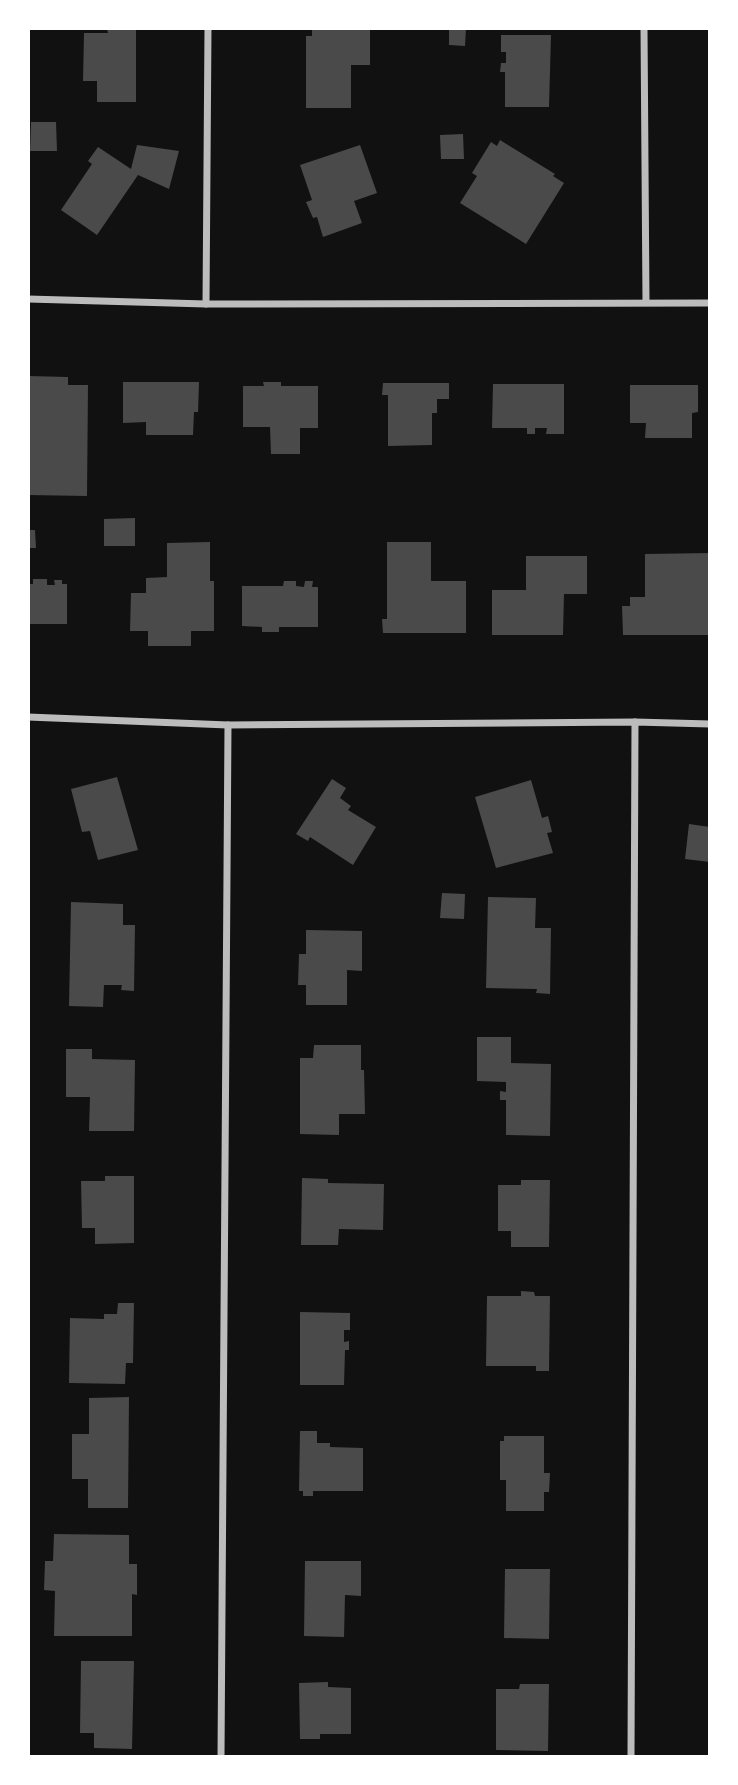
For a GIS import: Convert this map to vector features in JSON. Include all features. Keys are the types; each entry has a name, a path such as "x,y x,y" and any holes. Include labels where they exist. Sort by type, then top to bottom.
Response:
{"street":[{"path":"206,304 208,28"},
{"path":"644,28 646,302"},
{"path":"28,299 206,304 710,303"},
{"path":"28,716 228,725 635,722 710,724"},
{"path":"631,1757 635,722"},
{"path":"221,1757 228,725"}],"building":[{"path":"312,28 370,28 370,65 351,65 351,108 306,108 306,36 312,36"},
{"path":"449,28 466,28 465,46 449,45"},
{"path":"107,29 136,29 136,102 97,102 97,81 83,81 84,33 108,33"},
{"path":"501,35 551,35 549,107 505,107 505,72 500,72 501,63 506,63 506,52 501,52"},
{"path":"31,122 56,122 57,151 30,151"},
{"path":"463,134 464,159 441,159 440,135"},
{"path":"500,140 555,174 553,176 564,183 526,244 460,203 477,176 472,173 491,142 497,146"},
{"path":"137,145 179,151 169,189 138,175 97,235 61,210 92,164 88,161 98,147 131,169"},
{"path":"360,145 377,193 354,201 362,223 323,237 317,217 313,218 306,202 312,200 300,165"},
{"path":"28,376 68,377 68,385 88,385 87,496 28,495"},
{"path":"123,382 199,382 198,412 194,412 193,435 146,435 146,422 123,423"},
{"path":"263,382 281,382 281,386 318,386 318,428 300,428 300,454 271,454 270,427 243,427 243,386 264,386"},
{"path":"383,383 449,383 449,399 437,399 437,413 432,413 432,445 388,446 388,395 382,395"},
{"path":"493,384 564,384 564,434 546,434 547,428 535,428 535,434 527,434 527,428 492,428"},
{"path":"630,385 698,385 698,412 692,413 692,438 645,438 646,423 630,423"},
{"path":"135,518 135,546 104,546 104,519"},
{"path":"28,530 35,530 36,548 28,548"},
{"path":"210,542 210,581 214,581 214,631 191,631 191,646 148,646 148,631 130,631 131,593 146,593 146,578 167,577 167,543"},
{"path":"387,542 431,542 431,581 466,581 466,633 383,633 382,619 387,619"},
{"path":"710,553 710,635 623,635 622,606 630,606 630,597 645,597 645,554"},
{"path":"526,556 587,556 587,594 564,594 563,635 492,635 492,590 526,590"},
{"path":"33,579 47,579 47,585 55,585 54,580 62,580 62,584 67,584 67,624 28,624 28,584 33,584"},
{"path":"284,581 296,581 296,586 304,587 305,581 313,581 312,587 318,587 318,627 279,627 279,632 262,632 262,627 242,626 242,586 283,586"},
{"path":"117,777 138,850 98,860 90,831 82,832 71,789"},
{"path":"332,779 346,788 340,798 351,806 348,810 376,827 353,865 310,837 308,841 296,834"},
{"path":"531,780 542,818 548,816 552,832 547,833 553,853 496,868 475,797"},
{"path":"689,824 710,827 710,862 685,859"},
{"path":"442,893 465,894 464,919 440,918"},
{"path":"488,897 536,898 535,928 551,928 550,994 536,993 537,989 486,988"},
{"path":"71,902 123,904 123,925 135,925 134,991 121,990 122,985 104,985 103,1007 69,1006"},
{"path":"306,930 362,931 362,971 347,970 347,1005 306,1005 306,985 298,985 299,954 306,954"},
{"path":"477,1037 511,1037 511,1063 551,1064 550,1136 506,1135 506,1100 500,1100 500,1091 506,1092 506,1082 477,1081"},
{"path":"314,1045 361,1045 365,1114 339,1114 339,1135 300,1134 300,1058 313,1058"},
{"path":"66,1049 92,1049 92,1059 135,1060 134,1131 89,1131 90,1097 66,1097"},
{"path":"105,1176 134,1176 134,1243 95,1244 95,1228 82,1228 81,1181 105,1181"},
{"path":"302,1178 328,1179 328,1183 384,1184 383,1230 339,1229 338,1245 301,1245"},
{"path":"521,1180 550,1180 549,1247 511,1247 511,1231 498,1231 498,1185 521,1185"},
{"path":"521,1291 534,1292 535,1296 550,1296 549,1371 536,1371 536,1366 486,1366 487,1296 521,1296"},
{"path":"118,1303 134,1303 133,1363 126,1363 125,1384 69,1383 70,1318 104,1319 104,1314 117,1314"},
{"path":"300,1312 350,1313 350,1330 344,1330 344,1342 349,1341 349,1350 345,1350 344,1385 300,1385"},
{"path":"129,1397 128,1508 88,1508 88,1479 72,1479 72,1434 89,1434 89,1398"},
{"path":"300,1431 317,1431 317,1443 330,1443 330,1447 363,1448 363,1491 313,1491 313,1496 303,1496 303,1491 299,1491"},
{"path":"504,1436 544,1436 544,1473 550,1473 549,1492 544,1492 544,1511 506,1511 506,1480 500,1480 500,1441 504,1441"},
{"path":"54,1534 129,1535 129,1564 137,1564 137,1595 132,1594 132,1636 54,1636 55,1591 44,1590 45,1561 53,1561"},
{"path":"305,1561 361,1561 361,1596 345,1595 344,1637 304,1636"},
{"path":"505,1569 550,1569 549,1639 504,1638"},
{"path":"81,1661 134,1661 132,1749 94,1748 94,1733 80,1733"},
{"path":"328,1682 328,1687 351,1688 351,1734 320,1734 320,1739 300,1739 299,1683"},
{"path":"520,1684 549,1684 548,1751 496,1750 496,1689 519,1689"}]}
